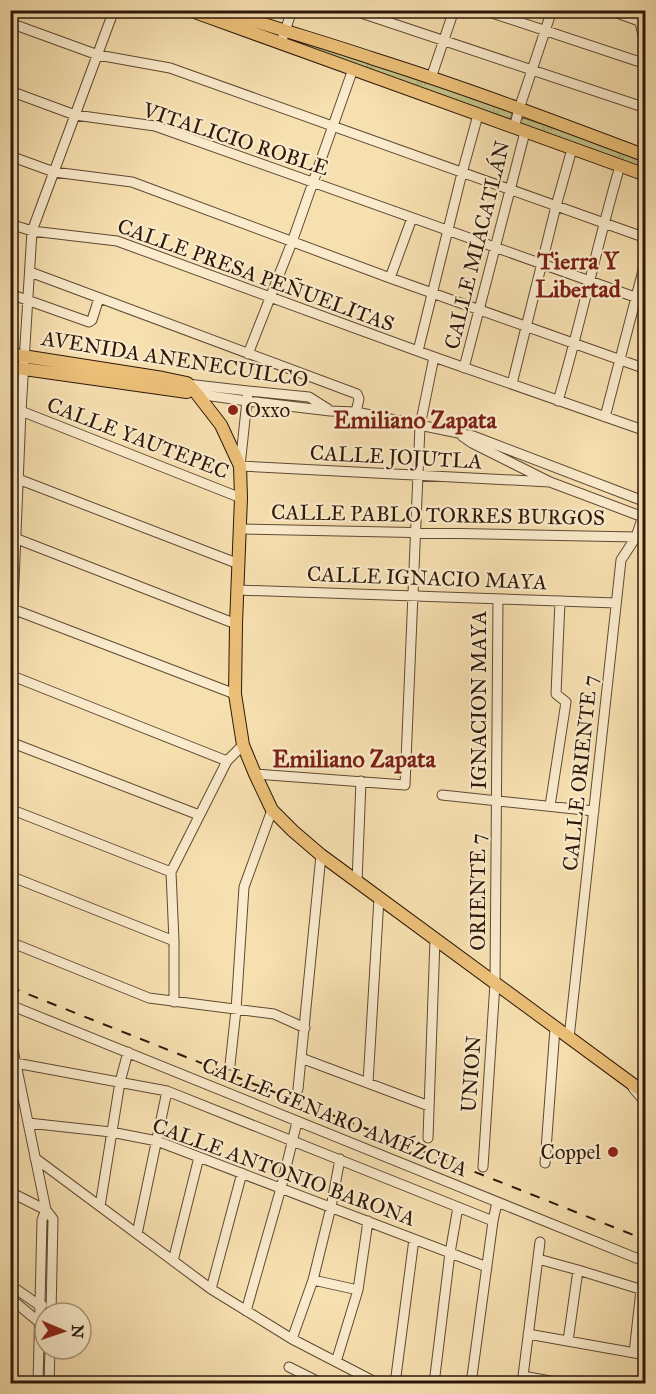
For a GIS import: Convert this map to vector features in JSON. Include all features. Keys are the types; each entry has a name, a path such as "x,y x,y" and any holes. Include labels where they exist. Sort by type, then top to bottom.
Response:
{"main road":[{"path":"189,10 283,38 374,58 645,156"},
{"path":"222,10 353,69 645,175"},
{"name":"AVENIDA ANENECUILCO","path":"10,354 24,362 198,394"},
{"name":"AVENIDA ANENECUILCO","path":"10,367 24,362 163,378 187,384"},
{"path":"187,384 198,394 221,425 240,466 242,498 235,694 243,745 272,810 321,855 645,1094"}],"street":[{"path":"10,680 13,538 18,480 15,439 21,411 32,231 114,10"},
{"path":"283,38 292,10"},
{"path":"352,10 645,108"},
{"path":"431,78 454,10"},
{"path":"483,10 645,64"},
{"name":"CALLE MIACATLÁN","path":"464,368 509,189 519,130 519,109 552,10"},
{"path":"609,10 639,21"},
{"path":"637,10 645,48"},
{"path":"10,23 98,55 170,68 645,238"},
{"path":"248,354 292,242 353,69"},
{"name":"VITALICIO ROBLE","path":"10,91 75,115 155,126 641,299"},
{"path":"418,351 478,115"},
{"path":"512,384 572,149"},
{"path":"10,156 54,172 132,182 390,278 645,369"},
{"path":"558,401 575,344 603,223 620,166"},
{"path":"390,278 412,218"},
{"name":"CALLE PRESA PEÑUELITAS","path":"10,224 32,231 117,241 464,368 645,431"},
{"path":"605,417 620,360 641,299 645,259"},
{"path":"30,272 357,394 359,399 356,412"},
{"path":"10,294 89,322 92,320 99,298"},
{"path":"255,774 405,785 420,426 434,357"},
{"name":"AVENIDA ANENECUILCO","path":"187,384 330,411 356,412 473,436 645,502"},
{"name":"AVENIDA ANENECUILCO","path":"198,394 248,396"},
{"path":"240,466 248,396"},
{"name":"CALLE YAUTEPEC","path":"21,411 242,498"},
{"name":"AVENIDA ANENECUILCO","path":"459,434 472,443 550,482 644,512"},
{"name":"CALLE JOJUTLA","path":"240,466 550,482"},
{"path":"515,481 517,466"},
{"path":"18,480 238,564"},
{"name":"CALLE ORIENTE 7","path":"569,1038 621,560 636,537 644,512"},
{"name":"CALLE PABLO TORRES BURGOS","path":"240,529 636,537"},
{"path":"13,538 236,624"},
{"name":"CALLE IGNACIO MAYA","path":"237,590 616,603"},
{"name":"IGNACION MAYA","path":"497,801 498,599"},
{"path":"550,806 566,702 556,694 560,601"},
{"path":"12,608 235,694"},
{"path":"11,675 226,761"},
{"path":"10,742 199,815"},
{"path":"174,1002 171,872 226,761 243,745"},
{"path":"357,882 361,781"},
{"path":"442,795 594,811"},
{"name":"ORIENTE 7","path":"495,983 497,801"},
{"path":"10,809 171,872"},
{"path":"230,1065 236,1010 243,887 272,810"},
{"path":"298,1089 321,855"},
{"path":"10,876 174,940"},
{"path":"368,1083 379,897"},
{"path":"428,1138 435,939"},
{"path":"10,942 149,998 274,1014 305,1028"},
{"name":"UNION","path":"483,1167 495,983"},
{"name":"CALLE GENARO AMÉZCUA","path":"10,1005 645,1262"},
{"path":"545,1163 555,1028"},
{"path":"10,1035 13,1063 46,1210 42,1220 39,1301"},
{"path":"100,1206 120,1082 128,1052"},
{"path":"301,1058 429,1106"},
{"path":"13,1063 167,1091 493,1221"},
{"path":"628,1082 645,1104"},
{"path":"137,1234 167,1091"},
{"path":"246,1311 297,1122"},
{"name":"CALLE ANTONIO BARONA","path":"28,1123 111,1132 157,1141 487,1267"},
{"path":"173,1261 199,1157"},
{"path":"35,1158 211,1289 292,1339 379,1383"},
{"path":"292,1339 313,1280 340,1160"},
{"path":"211,1289 242,1173"},
{"path":"10,1192 46,1210 53,1219 51,1301"},
{"path":"471,1383 497,1202"},
{"path":"434,1383 458,1207"},
{"path":"336,1362 358,1290 368,1221"},
{"path":"395,1383 414,1239"},
{"path":"540,1242 523,1380 566,1383"},
{"path":"538,1260 643,1291 634,1353"},
{"path":"568,1341 578,1270"},
{"path":"313,1280 358,1290"},
{"path":"10,1285 33,1301"},
{"path":"10,1298 33,1317"},
{"path":"528,1334 645,1355"},
{"path":"38,1383 40,1361"},
{"path":"49,1383 50,1361"},
{"path":"289,1367 302,1379 323,1383"}],"green space":[{"path":"201,11 211,11 393,70 512,112 512,116 509,119"},
{"path":"524,118 645,158 645,170 519,126 521,119"}],"railway":[{"path":"10,987 646,1240"}],"place":[{"name":"Oxxo","path":"233,410"},
{"name":"Coppel","path":"613,1152"}],"district":[{"name":"Tierra Y Libertad","path":"578,275"},
{"name":"Emiliano Zapata","path":"415,420"},
{"name":"Emiliano Zapata","path":"354,759"}]}
